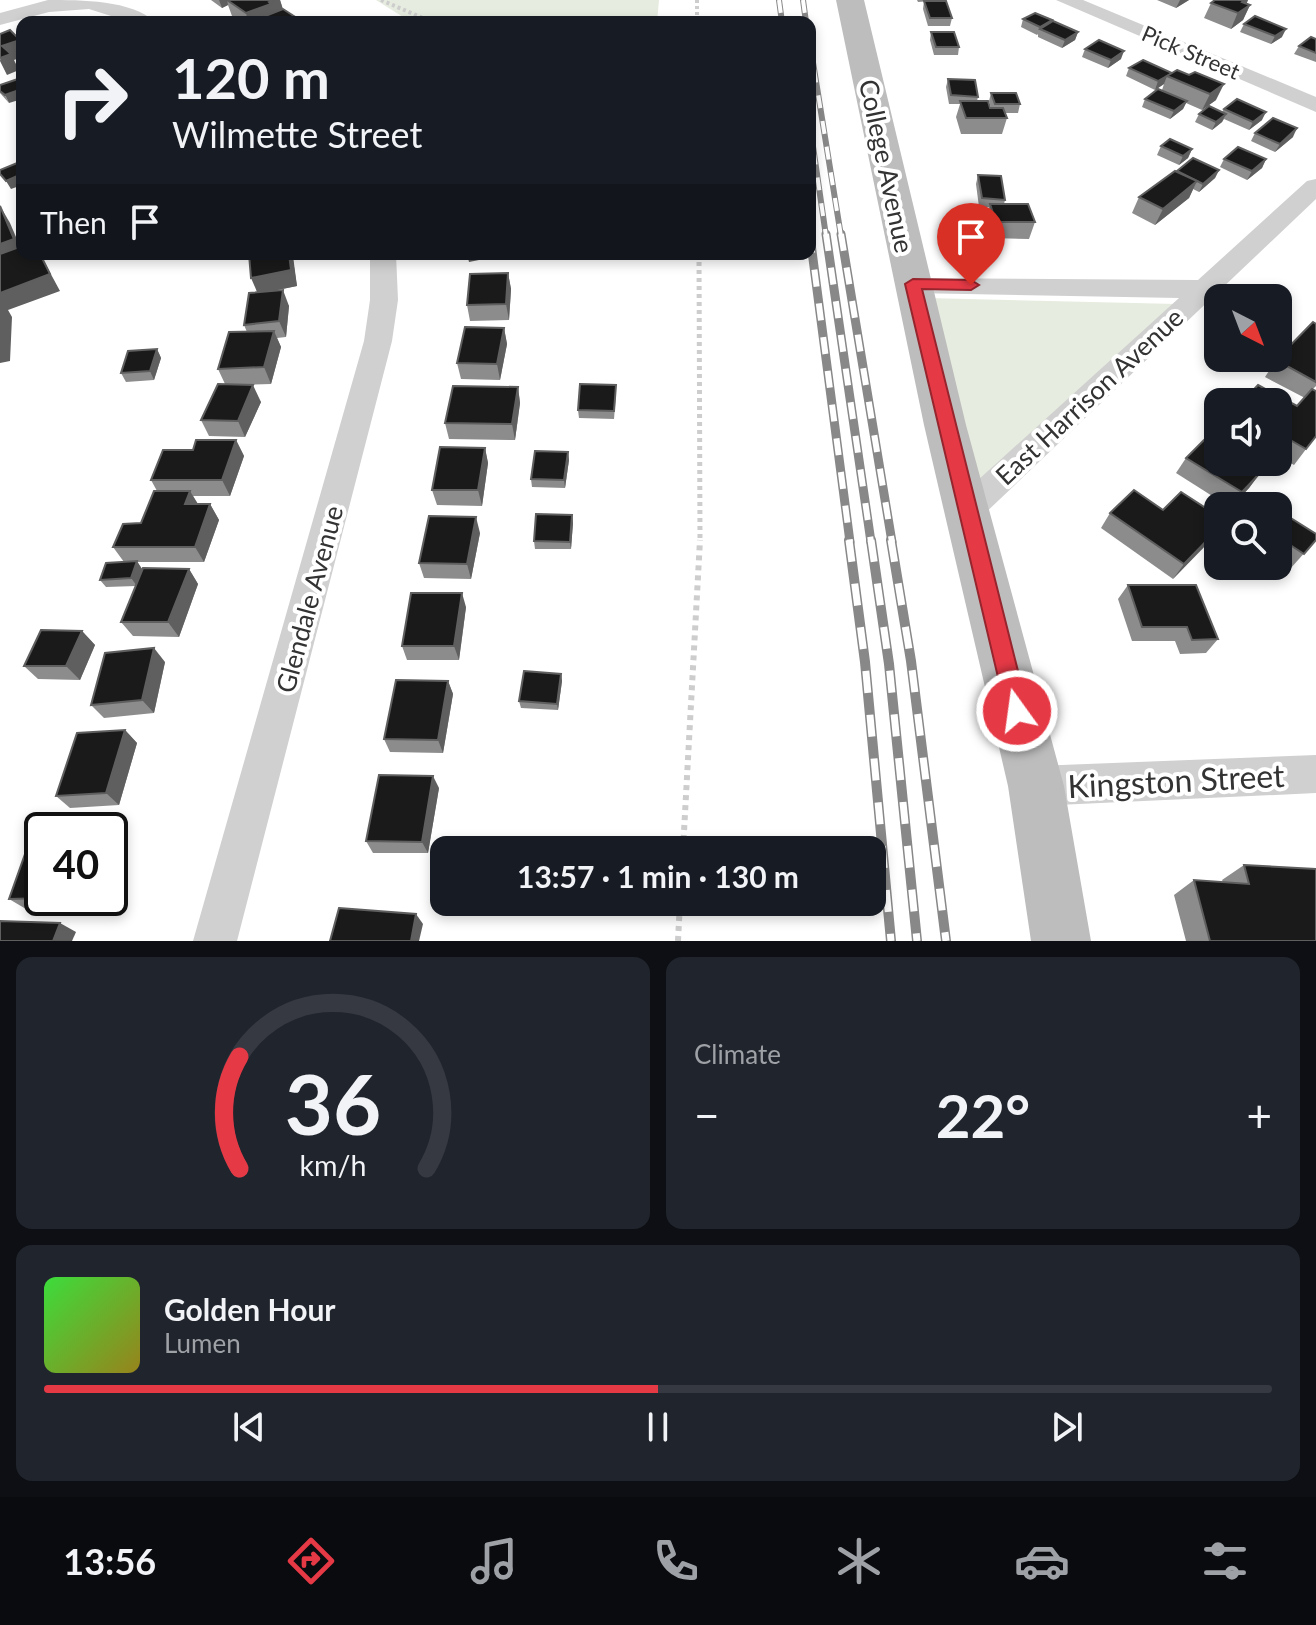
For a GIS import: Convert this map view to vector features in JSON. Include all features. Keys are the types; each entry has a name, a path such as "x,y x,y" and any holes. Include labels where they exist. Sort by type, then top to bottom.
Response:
{"street":[{"name":"College Avenue","path":"850,0 913,284 1036,786 1061,941"},
{"name":"Pick Street","path":"1066,0 1316,105"},
{"path":"0,19 48,6 90,2 131,16"},
{"name":"East Harrison Avenue","path":"1211,284 1316,186"},
{"name":"Glendale Avenue","path":"215,941 378,341 384,300 383,260"},
{"path":"913,284 1204,289"},
{"name":"East Harrison Avenue","path":"968,509 1204,291"},
{"name":"Kingston Street","path":"1036,786 1316,774"}],"path":[{"path":"381,0 418,16"},
{"path":"684,836 702,506 699,260"},
{"path":"678,941 679,916"}],"shaded area":[{"path":"376,0 659,0 658,16 401,16"},
{"path":"926,298 1177,304 972,493"}],"building":[{"path":"227,0 274,0 246,13"},
{"path":"1215,0 1244,0 1242,2 1250,5 1238,13 1211,3"},
{"path":"924,1 946,1 952,18 930,18"},
{"path":"283,9 294,16 265,16"},
{"path":"1035,13 1052,20 1040,27 1023,19"},
{"path":"1255,16 1286,29 1275,36 1244,24"},
{"path":"1053,21 1078,32 1065,40 1040,29"},
{"path":"10,30 16,36 16,41 2,46 11,54 0,58 0,34"},
{"path":"931,32 954,32 959,47 936,47"},
{"path":"1311,37 1316,39 1316,53 1299,46"},
{"path":"1099,40 1124,51 1111,60 1085,49"},
{"path":"1143,60 1172,73 1158,81 1129,68"},
{"path":"1177,70 1189,75 1195,72 1224,84 1210,94 1167,76"},
{"path":"948,79 975,80 978,97 951,95"},
{"path":"16,80 16,91 5,95 0,91 0,85"},
{"path":"1158,89 1187,101 1174,111 1145,99"},
{"path":"991,93 1016,93 1020,104 995,104"},
{"path":"1237,99 1266,112 1253,122 1224,109"},
{"path":"960,101 988,101 990,108 1003,108 1007,118 966,118"},
{"path":"1209,106 1226,114 1216,122 1199,114"},
{"path":"1273,118 1297,128 1280,144 1255,133"},
{"path":"1170,139 1192,149 1183,156 1161,146"},
{"path":"1238,147 1266,159 1252,171 1224,159"},
{"path":"1193,158 1219,170 1203,184 1177,171"},
{"path":"16,163 16,177 6,181 0,170"},
{"path":"1175,171 1197,181 1163,209 1139,197"},
{"path":"978,175 1001,176 1005,200 982,198"},
{"path":"990,204 1028,204 1035,222 996,222"},
{"path":"0,206 14,239 0,244"},
{"path":"16,248 16,260 43,260 50,274 0,293 0,254"},
{"path":"250,260 290,260 291,270 251,278"},
{"path":"508,273 506,304 467,305 470,274"},
{"path":"283,290 279,321 244,325 249,293"},
{"path":"1313,322 1316,324 1316,382 1292,369 1292,344"},
{"path":"465,327 504,328 497,364 457,363"},
{"path":"274,331 264,367 218,369 229,332"},
{"path":"157,349 150,371 121,373 128,351"},
{"path":"218,384 253,385 238,421 201,420"},
{"path":"580,384 616,385 614,411 578,410"},
{"path":"453,386 518,387 512,424 445,423"},
{"path":"1312,389 1316,391 1316,436 1306,449 1292,441 1292,403 1297,406"},
{"path":"196,440 236,440 222,480 151,480 163,450 193,450"},
{"path":"1204,440 1204,469 1186,458"},
{"path":"440,447 485,448 478,490 432,490"},
{"path":"535,451 568,452 564,480 531,479"},
{"path":"1216,476 1257,476 1242,492"},
{"path":"1134,490 1163,510 1181,492 1204,507 1204,543 1184,564 1110,513"},
{"path":"154,491 190,491 185,504 210,504 195,547 113,547 123,524 141,523"},
{"path":"536,514 572,515 570,542 534,541"},
{"path":"429,516 476,517 467,564 419,563"},
{"path":"1292,519 1316,534 1316,540 1304,554 1292,546"},
{"path":"137,561 131,578 100,580 106,563"},
{"path":"143,568 189,569 168,622 121,622"},
{"path":"1128,585 1196,585 1218,639 1192,640 1187,627 1142,627"},
{"path":"411,593 462,593 454,646 402,646"},
{"path":"41,630 82,631 66,666 24,666"},
{"path":"154,648 142,700 91,705 105,653"},
{"path":"524,671 561,674 557,704 519,701"},
{"path":"396,680 448,681 438,740 384,739"},
{"path":"125,730 106,793 56,796 77,733"},
{"path":"379,775 433,776 422,842 366,841"},
{"path":"24,857 24,899 9,899"},
{"path":"1244,865 1316,869 1316,941 1210,941 1194,880 1249,884"},
{"path":"339,908 416,914 411,941 330,941"},
{"path":"0,921 60,923 53,941 0,941"}],"railway":[{"path":"779,0 781,16"},
{"path":"803,0 805,16"},
{"path":"816,81 841,236"},
{"path":"816,167 826,236"},
{"path":"826,234 871,542"},
{"path":"841,234 892,542"},
{"path":"813,260 850,542"},
{"path":"849,540 865,662 891,941"},
{"path":"871,540 889,664 917,941"},
{"path":"891,540 911,661 946,941"}],"route":[{"path":"971,285 913,284 1017,711"}]}
